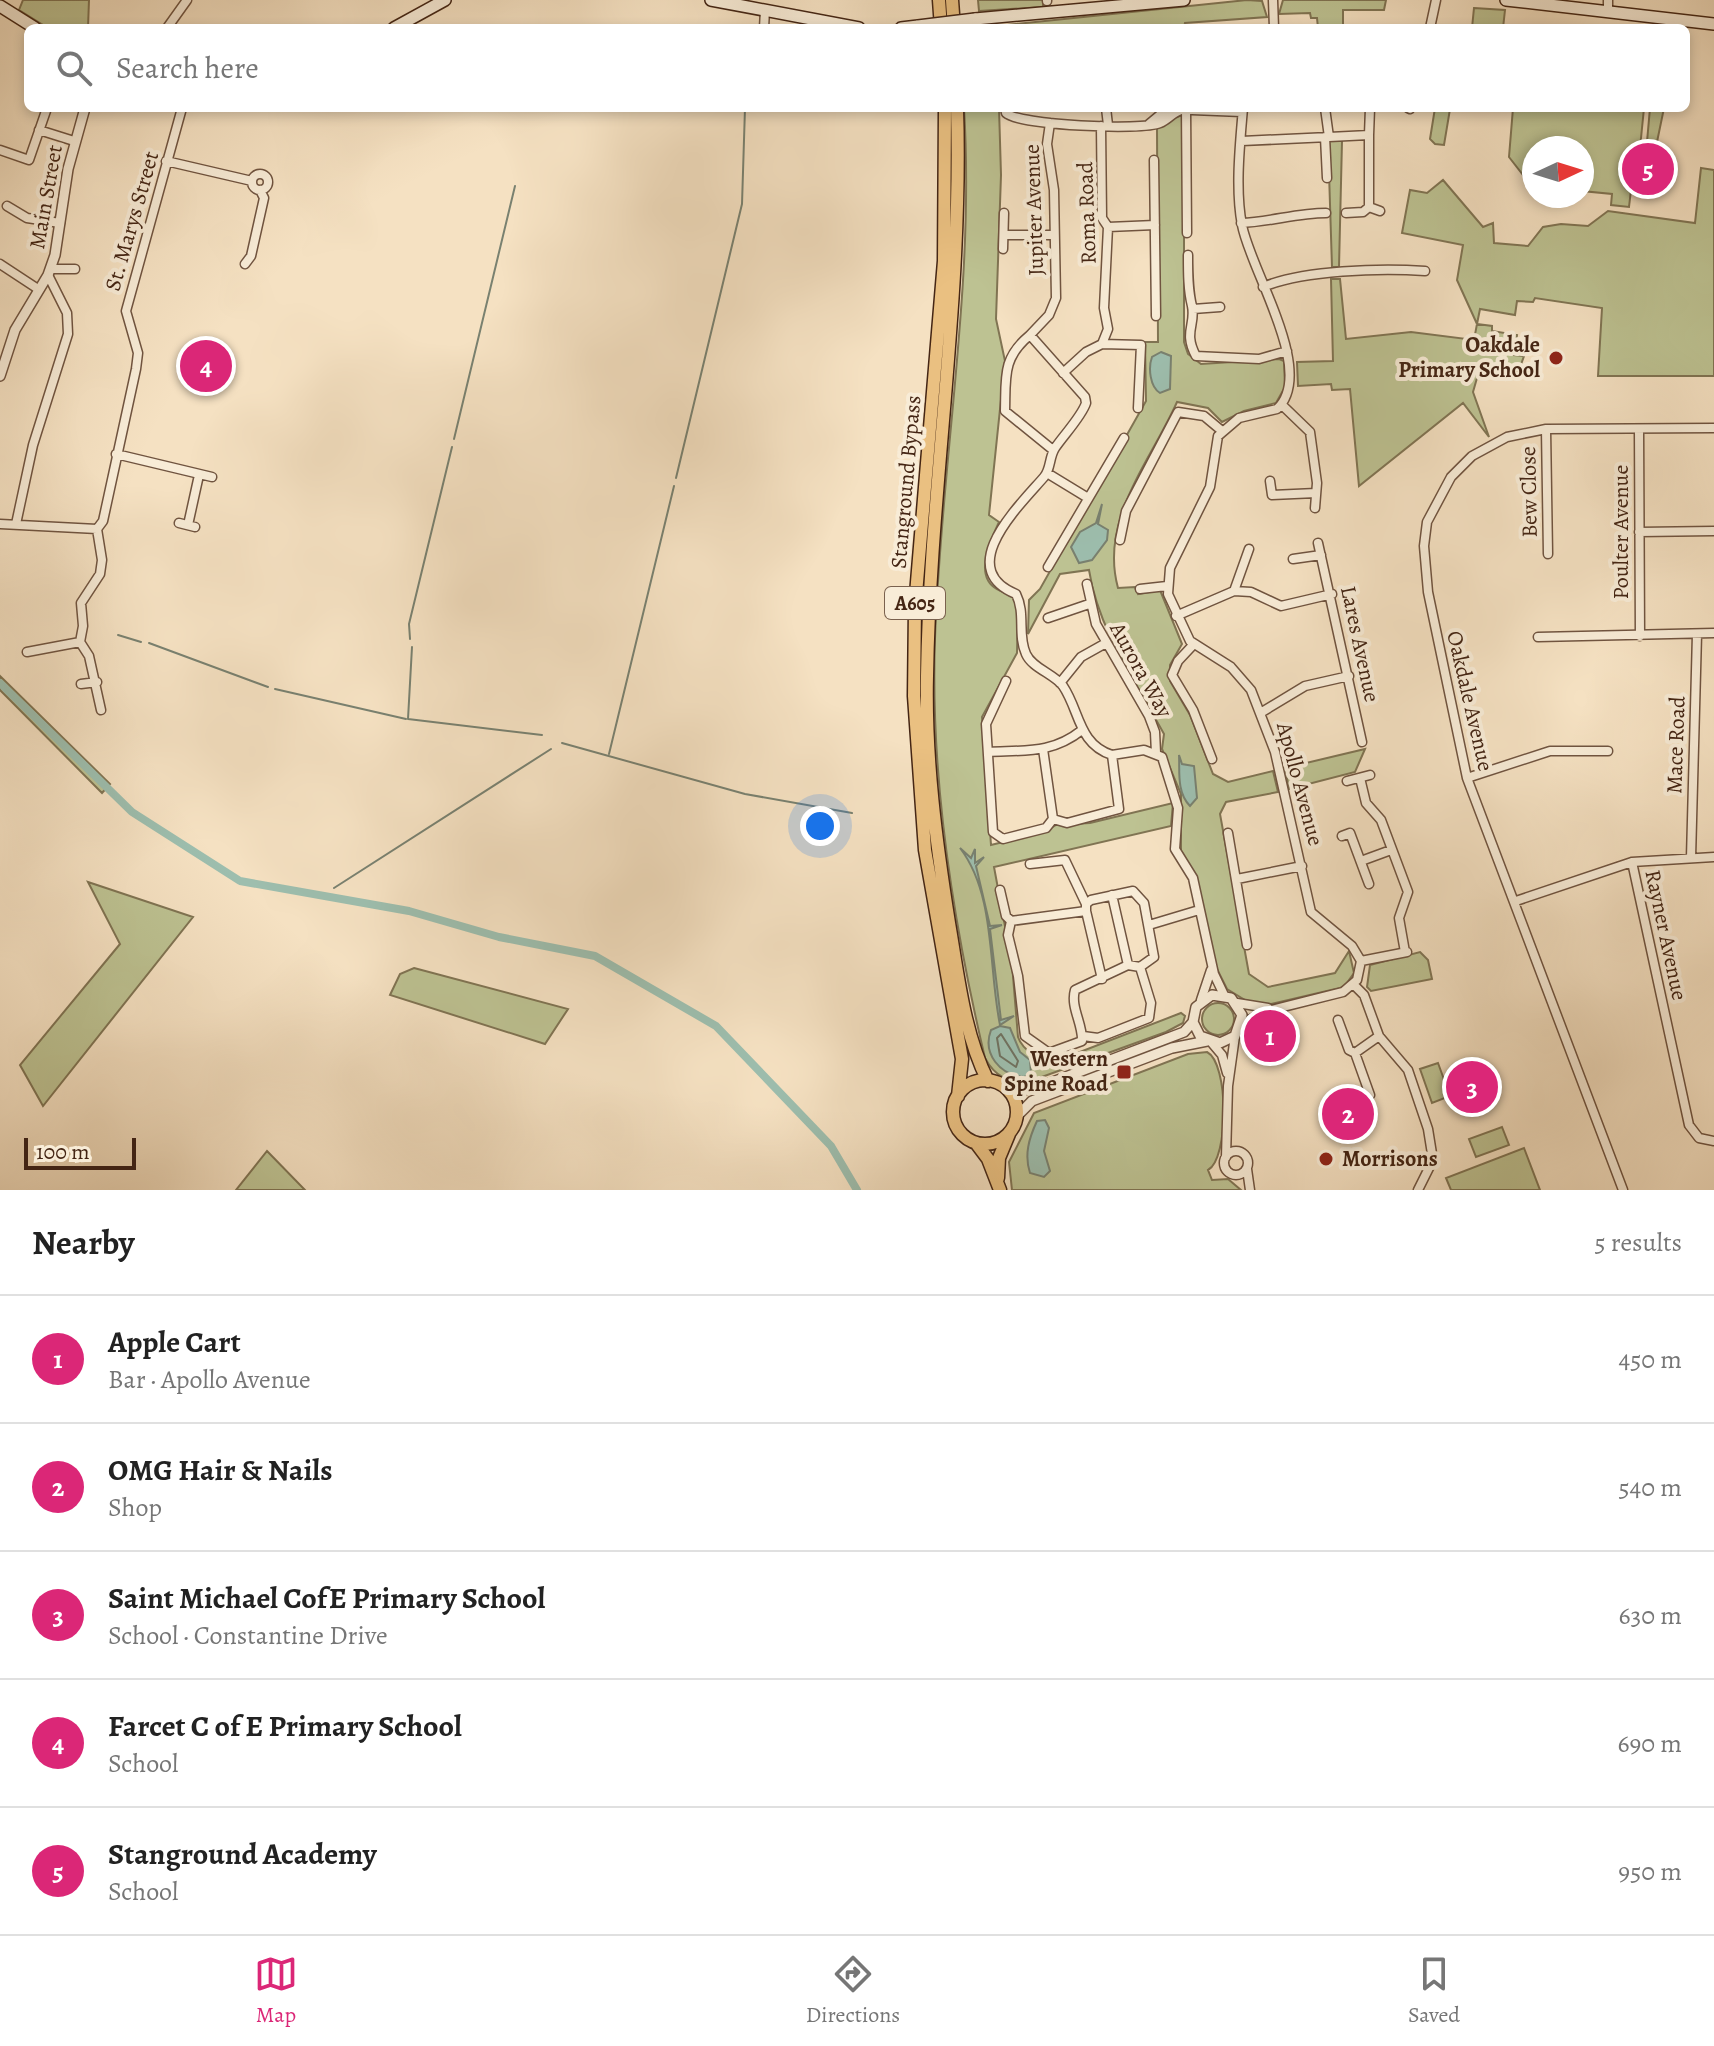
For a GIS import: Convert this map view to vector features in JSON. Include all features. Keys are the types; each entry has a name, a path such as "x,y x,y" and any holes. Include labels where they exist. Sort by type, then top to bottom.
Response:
{"main road":[{"path":"401,24 445,0"},
{"path":"711,0 838,24"},
{"path":"939,0 941,24"},
{"path":"952,0 954,24"},
{"path":"934,24 1118,3 1184,0"},
{"path":"1506,0 1608,4 1714,24"},
{"path":"0,6 29,24"},
{"name":"Stanground Bypass","path":"945,112 944,261 917,577 914,696 925,850 962,1059 958,1096"},
{"name":"Stanground Bypass","path":"957,112 956,285 931,573 928,737 941,864 955,957 974,1044 988,1081"},
{"path":"999,1186 999,1158 1010,1132 1016,1117 1016,1107 1005,1088 988,1081 971,1084 958,1096 953,1110 955,1124 963,1136 976,1143 994,1143 1010,1132"},
{"path":"976,1143 999,1186"}],"street":[{"path":"170,24 187,0"},
{"path":"1273,0 1274,24"},
{"path":"1431,24 1436,0"},
{"path":"764,24 765,10"},
{"path":"0,150 29,160 46,112"},
{"name":"Main Street","path":"0,376 5,352 49,272 74,141 84,112"},
{"name":"St. Marys Street","path":"97,529 103,521 138,353 126,311 170,136 180,112"},
{"path":"1007,112 1010,117 1050,123 1104,126 1161,123 1180,112"},
{"name":"Roma Road","path":"1102,344 1108,329 1104,308 1108,227 1102,218 1106,112"},
{"path":"1185,112 1190,179 1187,233"},
{"path":"1140,589 1167,586 1170,568 1210,487 1215,445 1222,431 1239,418 1272,412 1282,405 1290,389 1287,351 1241,223 1242,112"},
{"path":"1325,112 1327,178"},
{"path":"1369,207 1370,112"},
{"name":"Jupiter Avenue","path":"1050,123 1047,144 1054,190 1056,298 1049,315 1015,348 1008,360 1005,411 1053,450"},
{"path":"39,130 74,141"},
{"path":"1242,141 1369,135"},
{"path":"1154,160 1156,316"},
{"path":"166,161 252,181 260,190 264,198 251,256 245,264"},
{"path":"252,181 257,174 267,176 267,186 260,190"},
{"path":"7,206 27,218 60,223"},
{"path":"1369,207 1380,211"},
{"path":"1346,213 1363,212 1369,207"},
{"path":"1003,249 1004,213"},
{"path":"1241,223 1273,222 1306,213 1326,213"},
{"path":"1108,227 1155,225"},
{"path":"1004,235 1054,235"},
{"path":"1188,255 1189,300 1193,309 1188,325 1190,345 1196,356 1259,359 1287,351"},
{"path":"0,264 38,289"},
{"path":"16,524 33,445 68,334 67,313 49,272 75,269"},
{"path":"1263,287 1289,276 1363,273 1383,269 1425,271"},
{"path":"1193,309 1220,307"},
{"path":"1030,335 1086,403 1053,450 1047,473 1019,503 991,546 992,574 1003,588 1016,594 1024,608 1021,635 1026,656 1060,683 1082,730 1098,748 1112,755 1144,750 1156,753 1167,766 1176,796 1175,849 1193,878 1212,961 1224,995"},
{"path":"1063,373 1086,352 1102,344 1141,345 1138,408"},
{"path":"1282,405 1310,432 1315,508"},
{"path":"1120,540 1178,412 1204,416 1222,431"},
{"name":"Oakdale Avenue","path":"1623,1190 1467,778 1426,580 1424,546 1427,522 1451,477 1472,456 1507,437 1546,429 1714,428"},
{"name":"Bew Close","path":"1546,429 1548,554"},
{"name":"Poulter Avenue","path":"1639,429 1640,636"},
{"path":"1048,567 1124,438"},
{"path":"116,454 212,477"},
{"path":"1047,473 1088,498"},
{"path":"187,525 199,475"},
{"path":"1270,481 1272,495 1316,493"},
{"path":"0,524 97,529 100,574 81,603 83,626 80,642 89,656 101,710"},
{"path":"1639,532 1714,531"},
{"name":"Lares Avenue","path":"1318,543 1332,594 1362,742"},
{"path":"1234,591 1249,549"},
{"path":"1293,559 1321,555"},
{"name":"Aurora Way","path":"1087,584 1089,604 1106,643 1149,716 1155,732 1156,753"},
{"name":"Apollo Avenue","path":"1167,586 1176,616 1193,645 1240,675 1262,712 1311,912 1352,946 1361,961"},
{"path":"1176,616 1234,591 1251,592 1281,606 1332,594"},
{"name":"Aurora Way","path":"1048,618 1089,604"},
{"path":"1538,637 1714,633"},
{"name":"Mace Road","path":"1691,858 1697,634"},
{"path":"27,652 80,642"},
{"path":"1060,683 1081,657 1106,643"},
{"path":"1193,645 1178,661 1172,675 1203,724 1212,759"},
{"path":"1262,712 1305,686 1349,676"},
{"path":"1006,681 990,711 987,735 993,832 1003,839 1046,828 1053,819"},
{"path":"81,684 97,682"},
{"path":"988,752 1043,749 1064,744 1082,730"},
{"path":"1043,749 1046,787 1053,819"},
{"path":"1467,778 1550,751 1608,751"},
{"path":"1053,819 1067,823 1119,809 1112,755"},
{"path":"1347,781 1370,775"},
{"path":"1241,1024 1276,1008 1333,996 1354,985 1361,961 1407,952 1399,918 1408,892 1381,820 1366,803 1360,778"},
{"path":"1228,833 1234,847 1247,945"},
{"path":"1342,836 1350,833 1369,884"},
{"path":"1361,861 1391,850"},
{"path":"1516,901 1632,862 1714,857"},
{"path":"1030,864 1065,860 1086,907 1102,979"},
{"name":"Rayner Avenue","path":"1632,862 1689,1125 1699,1138 1714,1141"},
{"path":"1237,879 1302,866"},
{"path":"1000,890 1006,916 1011,921"},
{"path":"1133,891 1140,895 1154,957 1140,967 1128,965 1075,990 1073,999 1083,1036 1078,1045 1056,1054 1049,1053 1025,1036 1018,976 1008,935 1011,921 1086,907 1112,895 1133,891"},
{"path":"1112,895 1128,965"},
{"path":"1149,925 1199,910"},
{"path":"1245,926 1255,924"},
{"path":"1005,1088 1024,1090 1042,1086 1176,1035 1193,1022 1212,961"},
{"path":"1083,1036 1098,1038 1149,1018 1151,1003 1140,967"},
{"path":"1354,985 1364,995 1379,1036 1408,1070 1431,1142 1433,1160 1418,1190"},
{"path":"1201,1000 1212,995 1224,995 1237,1003 1276,1008"},
{"path":"1228,1086 1235,1036 1241,1024 1237,1003"},
{"path":"1338,1020 1349,1050 1355,1053 1370,1095"},
{"path":"1193,1022 1226,1065 1226,1168 1249,1190"},
{"path":"1016,1117 1032,1101 1172,1048 1235,1036"},
{"path":"1355,1053 1379,1036"},
{"path":"1228,1127 1230,1139 1246,1156 1249,1190"},
{"path":"1226,1157 1239,1152"},
{"path":"1234,1175 1247,1168"}],"green space":[{"path":"23,0 89,0 88,24 42,24 19,10"},
{"path":"978,0 1043,0 1043,7 979,11"},
{"path":"1247,0 1262,1 1267,17 1185,24 1016,24"},
{"path":"1283,0 1386,0 1384,10 1343,10 1343,24 1318,24 1317,18 1311,18 1310,13 1279,14"},
{"path":"1474,8 1505,10 1503,24 1472,24"},
{"path":"964,112 999,112 1001,175 996,319 1005,361 989,515 999,522 985,567 990,583 1018,604 1017,653 982,717 991,845 1044,832 1056,825 1090,823 1173,803 1171,826 994,867 1012,964 1018,1037 1033,1055 1054,1062 1181,1013 1185,1016 1183,1023 1166,1032 1028,1082 1003,1077 993,1070 985,1058 954,903 936,745 934,692 938,573 961,308 966,175"},
{"path":"1434,112 1450,112 1444,145 1435,144 1430,139"},
{"path":"1513,112 1644,112 1638,168 1633,173 1629,207 1611,205 1612,194 1594,192 1594,136 1522,136 1522,174 1509,157"},
{"path":"1650,112 1663,112 1657,142 1647,142"},
{"path":"1184,115 1184,342 1188,354 1201,364 1279,359 1284,361 1285,387 1276,403 1244,411 1222,422 1208,408 1177,402 1121,514 1114,563 1118,588 1135,587 1138,594 1160,590 1182,644 1170,665 1170,681 1190,715 1213,774 1228,782 1273,771 1278,792 1226,802 1220,814 1249,974 1268,987 1335,973 1349,951 1354,973 1344,987 1267,1005 1245,1000 1227,989 1216,967 1196,876 1181,851 1181,794 1162,749 1164,734 1109,634 1089,570 1060,574 1028,634 1029,600 1040,589 1146,401 1145,342 1158,342 1157,128 1172,118"},
{"path":"1328,141 1342,141 1339,267 1332,267"},
{"path":"1701,168 1714,170 1714,376 1598,376 1602,308 1535,298 1533,302 1517,301 1515,315 1480,309 1477,324 1457,280 1463,245 1402,233 1410,190 1427,193 1443,180 1483,227 1493,223 1494,243 1528,246 1543,227 1561,224 1588,226 1608,211 1695,223"},
{"path":"1331,279 1340,279 1346,339 1411,332 1474,340 1477,324 1492,326 1492,331 1517,335 1514,355 1524,356 1519,370 1491,372 1477,378 1473,392 1489,437 1463,403 1359,486 1350,389 1332,390 1331,384 1298,386 1297,362 1333,361"},
{"path":"0,676 110,784 102,793 0,690"},
{"path":"1365,749 1355,772 1289,789 1285,768"},
{"path":"88,882 193,917 43,1106 20,1065 120,944"},
{"path":"1420,952 1428,960 1432,979 1371,991 1367,987 1370,965"},
{"path":"414,968 568,1009 545,1044 390,995 400,974"},
{"path":"1218,1003 1230,1007 1234,1019 1230,1031 1218,1035 1206,1031 1202,1019 1206,1007"},
{"path":"1207,1052 1219,1074 1224,1111 1220,1148 1208,1170 1212,1180 1228,1179 1241,1190 1012,1190 1009,1162 1034,1113 1188,1054"},
{"path":"1438,1063 1450,1096 1432,1103 1420,1069"},
{"path":"1502,1127 1509,1145 1476,1157 1469,1139"},
{"path":"1524,1148 1540,1190 1451,1190 1446,1178"},
{"path":"267,1151 305,1190 236,1190"}],"water":[{"path":"1161,352 1171,356 1170,389 1160,393 1152,382 1150,366 1152,357"},
{"path":"1102,504 1098,524 1108,530 1107,540 1092,560 1079,563 1071,547 1080,532 1096,523"},
{"path":"1179,755 1182,764 1194,766 1197,798 1190,806 1181,787"},
{"path":"960,848 971,858 975,849 975,863 984,857 976,866 990,926 1002,925 990,929 1001,1020 1014,1016 1000,1025 985,909 972,867"},
{"path":"1000,1026 1010,1028 1020,1052 1030,1060 1031,1073 1024,1077 1001,1068 991,1055 991,1030"},
{"path":"1045,1120 1049,1128 1044,1151 1050,1171 1044,1177 1030,1173 1027,1153 1037,1121"}],"waterway":[{"path":"676,478 742,204 745,112"},
{"path":"454,439 515,186"},
{"path":"410,639 409,624 452,447"},
{"path":"609,754 674,486"},
{"path":"118,635 141,642"},
{"path":"149,643 268,687"},
{"path":"412,647 408,719 542,735"},
{"path":"0,683 132,812 240,881 409,911 499,937 595,956 716,1026 831,1146 857,1190"},
{"path":"275,689 406,719"},
{"path":"562,743 745,794 852,813"},
{"path":"334,888 551,749"}],"place":[{"name":"Stanground Academy","path":"1648,169"},
{"name":"Oakdale Primary School","path":"1556,358"},
{"name":"Farcet C of E Primary School","path":"206,366"},
{"name":"Apple Cart","path":"1270,1036"},
{"name":"Western Spine Road","path":"1124,1072"},
{"name":"Saint Michael CofE Primary School","path":"1472,1087"},
{"name":"OMG Hair & Nails","path":"1348,1114"},
{"name":"Morrisons","path":"1326,1159"}]}
